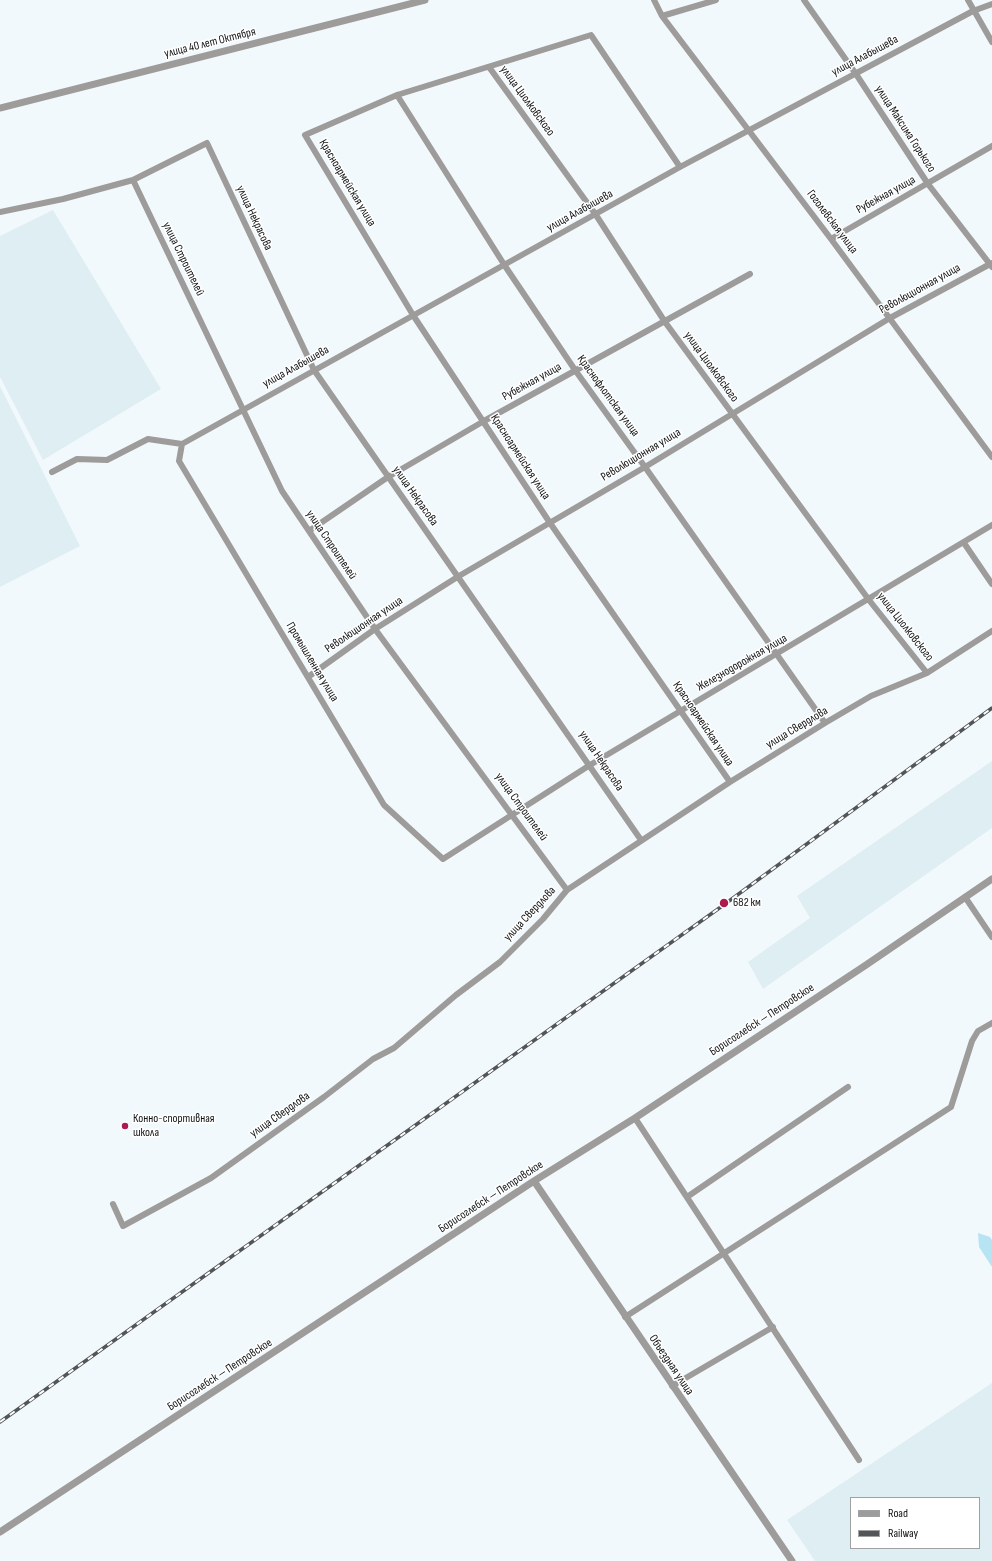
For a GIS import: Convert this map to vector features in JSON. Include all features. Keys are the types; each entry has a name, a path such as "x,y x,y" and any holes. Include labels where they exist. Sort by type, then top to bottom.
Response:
{"street":[{"name":"улица 40 лет Октября","path":"0,108 425,0"},
{"name":"Гоголевская улица","path":"654,0 662,16 831,238 992,457"},
{"path":"662,16 716,0"},
{"name":"улица Максима Горького","path":"804,0 856,74 928,184 991,264"},
{"path":"968,0 992,42"},
{"name":"улица Алабышева","path":"182,444 243,408 505,266 680,167 973,11 992,4"},
{"path":"397,95 591,35 680,167"},
{"name":"улица Циолковского","path":"489,66 596,215 665,322 869,600 927,673"},
{"name":"Красноармейская улица","path":"397,95 305,135 413,315 550,523 730,782"},
{"name":"Краснофлотская улица","path":"397,95 505,266 575,370 825,723"},
{"name":"улица Некрасова","path":"133,180 206,143 314,370 459,576 641,840"},
{"name":"Рубежная улица","path":"831,238 928,184 992,146"},
{"path":"0,212 62,199 133,180"},
{"name":"улица Строителей","path":"133,180 282,491 375,629 513,814 567,890"},
{"name":"Революционная улица","path":"308,676 375,629 459,576 645,467 731,413 890,318 991,264"},
{"name":"Рубежная улица","path":"309,531 388,477 484,421 750,274"},
{"path":"52,472 78,459 107,460 148,439 182,444"},
{"name":"Промышленная улица","path":"182,444 179,461 384,805 444,859"},
{"name":"Железнодорожная улица","path":"444,859 590,765 777,655 992,525"},
{"path":"964,543 992,584"},
{"name":"улица Свердлова","path":"113,1204 123,1226 175,1199 235,1161 374,1059 394,1048 456,995 500,962 544,918 567,890 730,782 825,723 871,696 927,673 992,631"},
{"name":"Борисоглебск — Петровское","path":"0,1532 534,1181 634,1118 992,879"},
{"path":"965,897 992,937"},
{"path":"625,1317 951,1107 972,1041 978,1031 992,1023"},
{"path":"687,1197 848,1087"},
{"path":"634,1118 773,1327 859,1460"},
{"name":"Объездная улица","path":"534,1181 792,1561"},
{"path":"672,1386 773,1327"}],"shaded area":[{"path":"53,210 161,389 43,460 0,377 0,236"},
{"path":"0,386 80,546 0,587"},
{"path":"992,761 992,828 763,989 748,962 810,918 797,896"},
{"path":"978,1233 990,1237 992,1240 992,1267 979,1247"},
{"path":"992,1383 992,1561 815,1561 787,1520"}],"railway":[{"path":"0,1422 725,904 992,708"}],"place":[{"name":"682 км","path":"724,903"},
{"name":"Конно-спортивная школа","path":"125,1126"}]}
